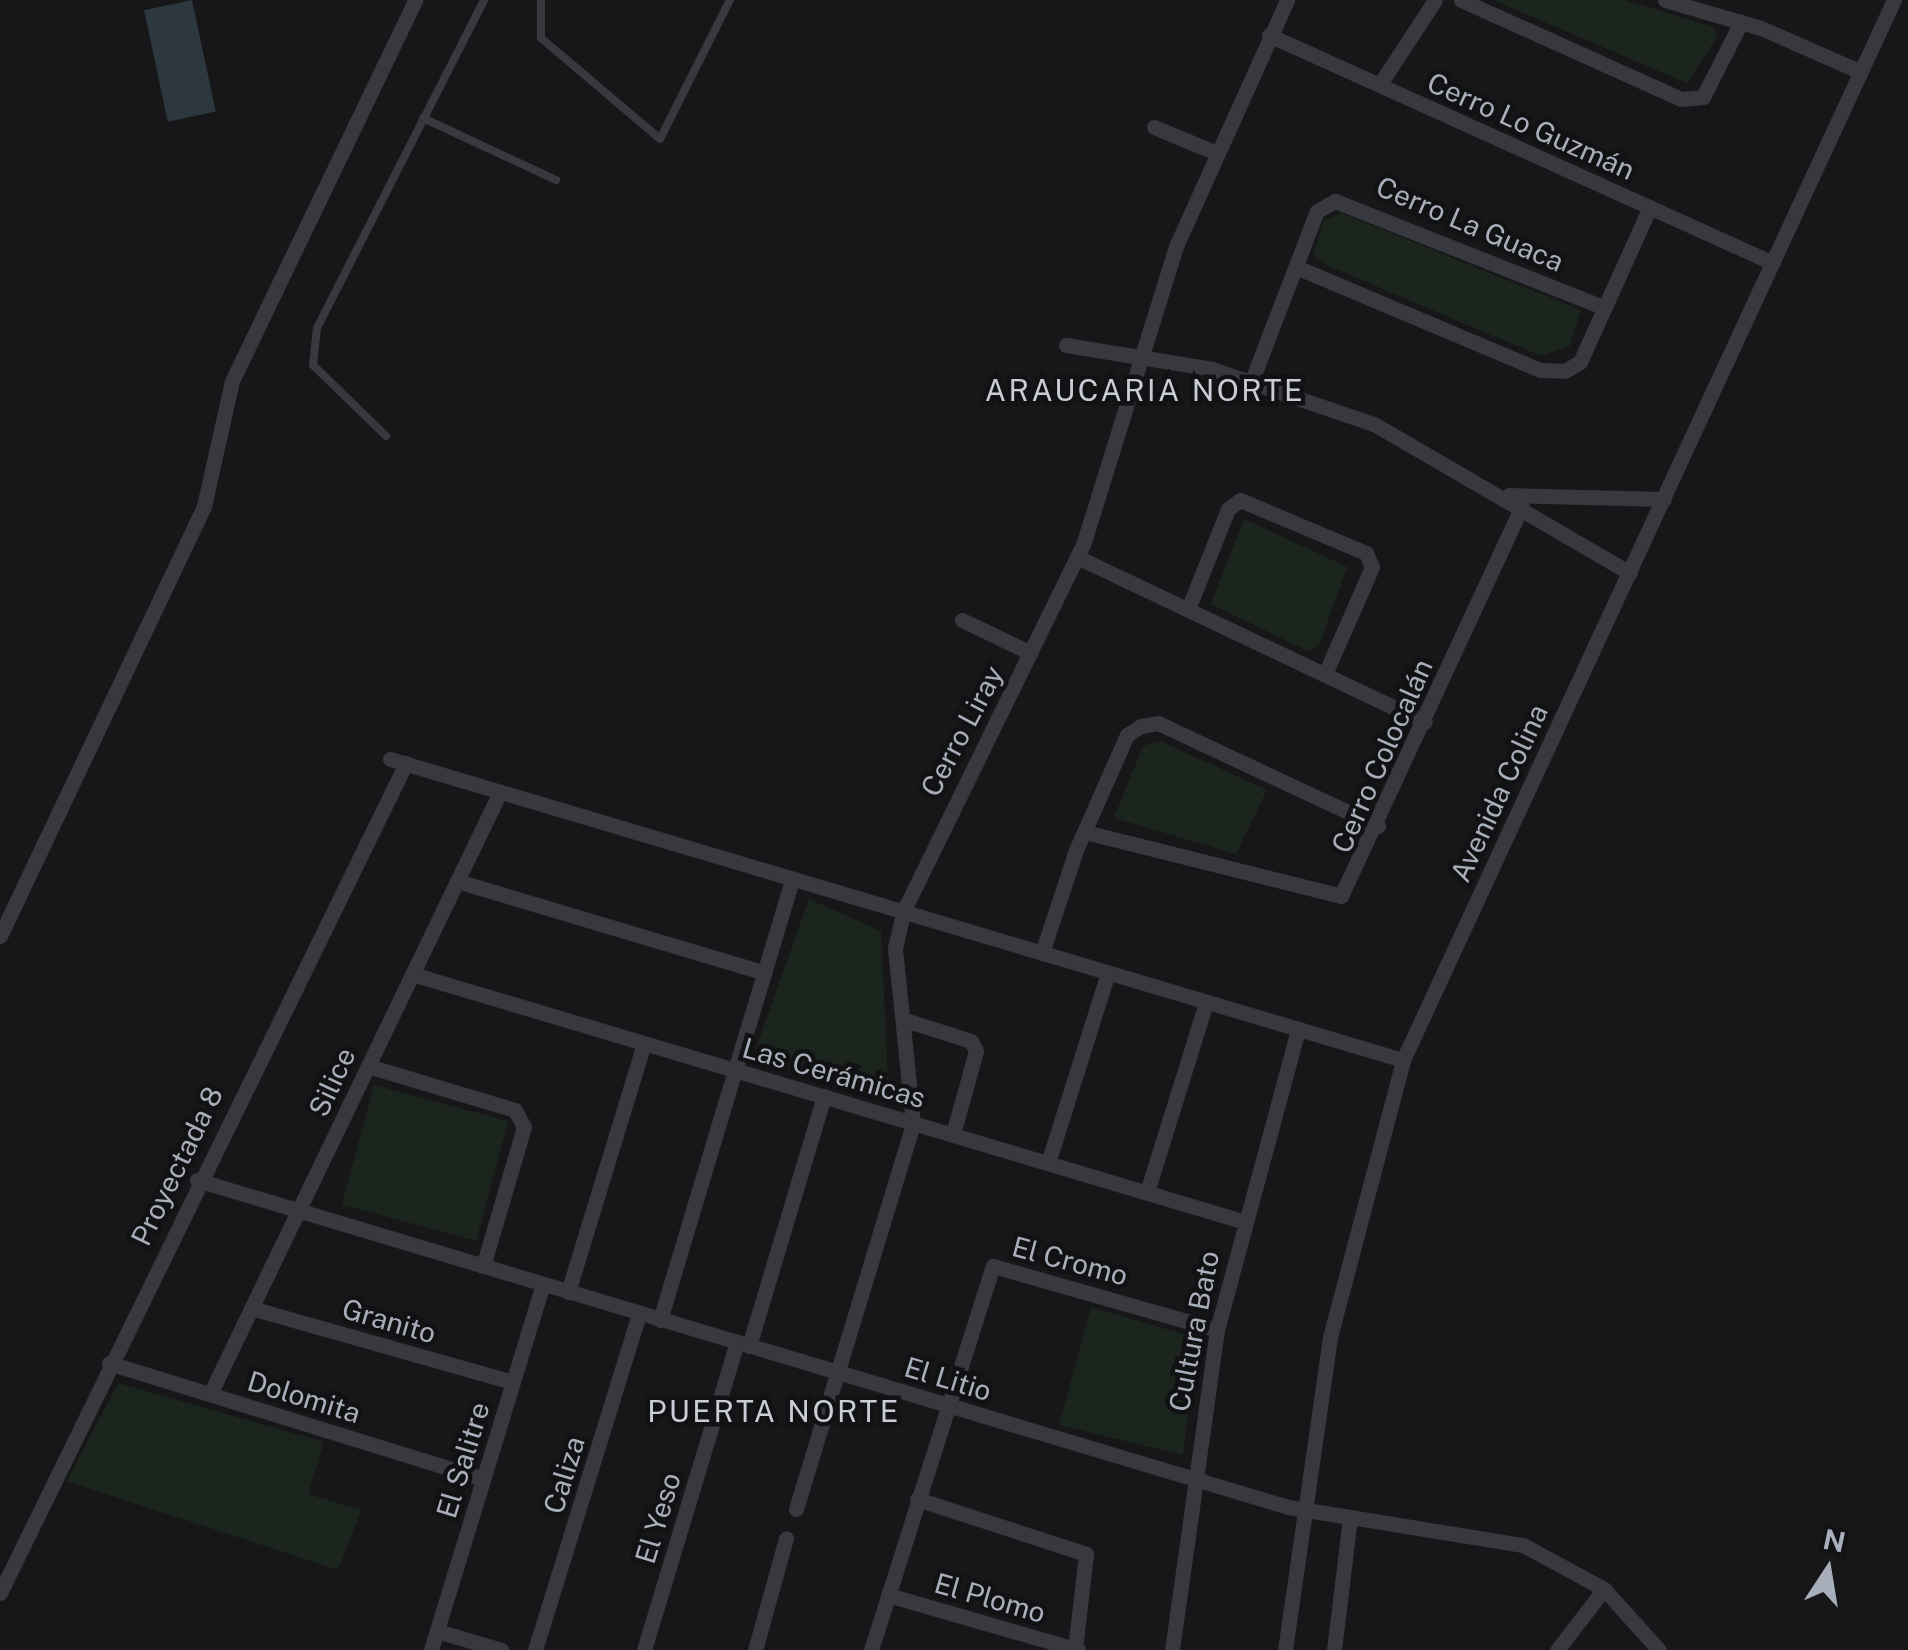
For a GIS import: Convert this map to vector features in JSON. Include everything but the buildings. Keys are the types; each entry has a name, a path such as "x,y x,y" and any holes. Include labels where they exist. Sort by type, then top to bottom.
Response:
{"street":[{"path":"0,936 204,506 232,382 415,0"},
{"name":"Cerro Liray","path":"796,1508 913,1122 895,948 903,912 1078,556 1142,356 1214,152 1287,0"},
{"path":"1380,84 1435,0"},
{"path":"1462,0 1681,100 1703,98 1741,22"},
{"path":"1665,0 1741,22 1860,72"},
{"name":"Avenida Colina","path":"1285,1650 1298,1509 1348,1257 1404,1060 1894,0"},
{"name":"Cerro Lo Guzmán","path":"1269,34 1773,263"},
{"path":"1154,127 1214,152"},
{"name":"Cerro La Guaca","path":"1252,380 1318,210 1350,201 1604,308"},
{"path":"1296,267 1540,370 1580,362 1650,207"},
{"path":"1066,345 1142,356 1252,380 1374,424 1506,496 1630,573"},
{"path":"1506,496 1664,499"},
{"path":"1188,609 1228,509 1240,500 1366,553 1372,568 1325,674"},
{"name":"Cerro Colocalán","path":"1089,834 1324,898 1352,882 1522,506"},
{"path":"1078,556 1425,722"},
{"path":"962,620 1031,653"},
{"path":"1042,953 1128,735 1158,723 1378,826"},
{"name":"Proyectada 8","path":"0,1593 398,761 500,792"},
{"path":"500,792 1404,1060"},
{"name":"Silice","path":"210,1394 500,792"},
{"path":"660,1320 792,879"},
{"path":"457,880 765,974"},
{"path":"1048,1163 1108,973"},
{"name":"Las Cerámicas","path":"412,974 1242,1220"},
{"path":"1147,1192 1206,1002"},
{"path":"905,1020 971,1041 976,1051 953,1134"},
{"name":"Cultura Bato","path":"1172,1650 1192,1479 1217,1330 1242,1220 1298,1029"},
{"path":"568,1292 644,1043"},
{"path":"368,1066 514,1110 524,1127 483,1266"},
{"name":"El Yeso","path":"644,1650 824,1096"},
{"name":"El Litio","path":"198,1180 1298,1509 1505,1540 1604,1589 1659,1650"},
{"name":"El Cromo","path":"946,1405 994,1266 1217,1330"},
{"name":"El Salitre","path":"431,1650 542,1284"},
{"name":"Granito","path":"251,1308 512,1382"},
{"name":"Caliza","path":"535,1650 639,1313"},
{"name":"Dolomita","path":"109,1363 483,1479"},
{"path":"871,1650 946,1405"},
{"path":"917,1499 1086,1554 1077,1650"},
{"path":"1334,1650 1350,1518"},
{"path":"754,1650 786,1538"},
{"path":"1558,1650 1604,1589"},
{"name":"El Plomo","path":"888,1595 1077,1650"},
{"path":"437,1631 500,1650"}],"lane":[{"path":"386,436 312,365 318,328 484,0"},
{"path":"541,0 541,38 660,140 730,0"},
{"path":"423,118 556,180"}],"shaded area":[{"path":"192,0 216,112 168,122 144,10"},
{"path":"1493,0 1625,0 1713,27 1717,37 1687,83"},
{"path":"1342,213 1581,310 1569,347 1541,356 1324,264 1313,254 1324,220"},
{"path":"1244,519 1347,567 1319,646 1308,651 1211,604"},
{"path":"1160,741 1267,790 1236,854 1114,818 1143,746"},
{"path":"809,899 881,931 889,1102 754,1054"},
{"path":"374,1085 508,1121 476,1241 342,1205"},
{"path":"1091,1307 1197,1338 1183,1455 1059,1425"},
{"path":"118,1383 324,1442 308,1494 361,1510 338,1570 67,1481"}],"district":[{"name":"ARAUCARIA NORTE","path":"1145,390"},
{"name":"PUERTA NORTE","path":"774,1411"}]}
